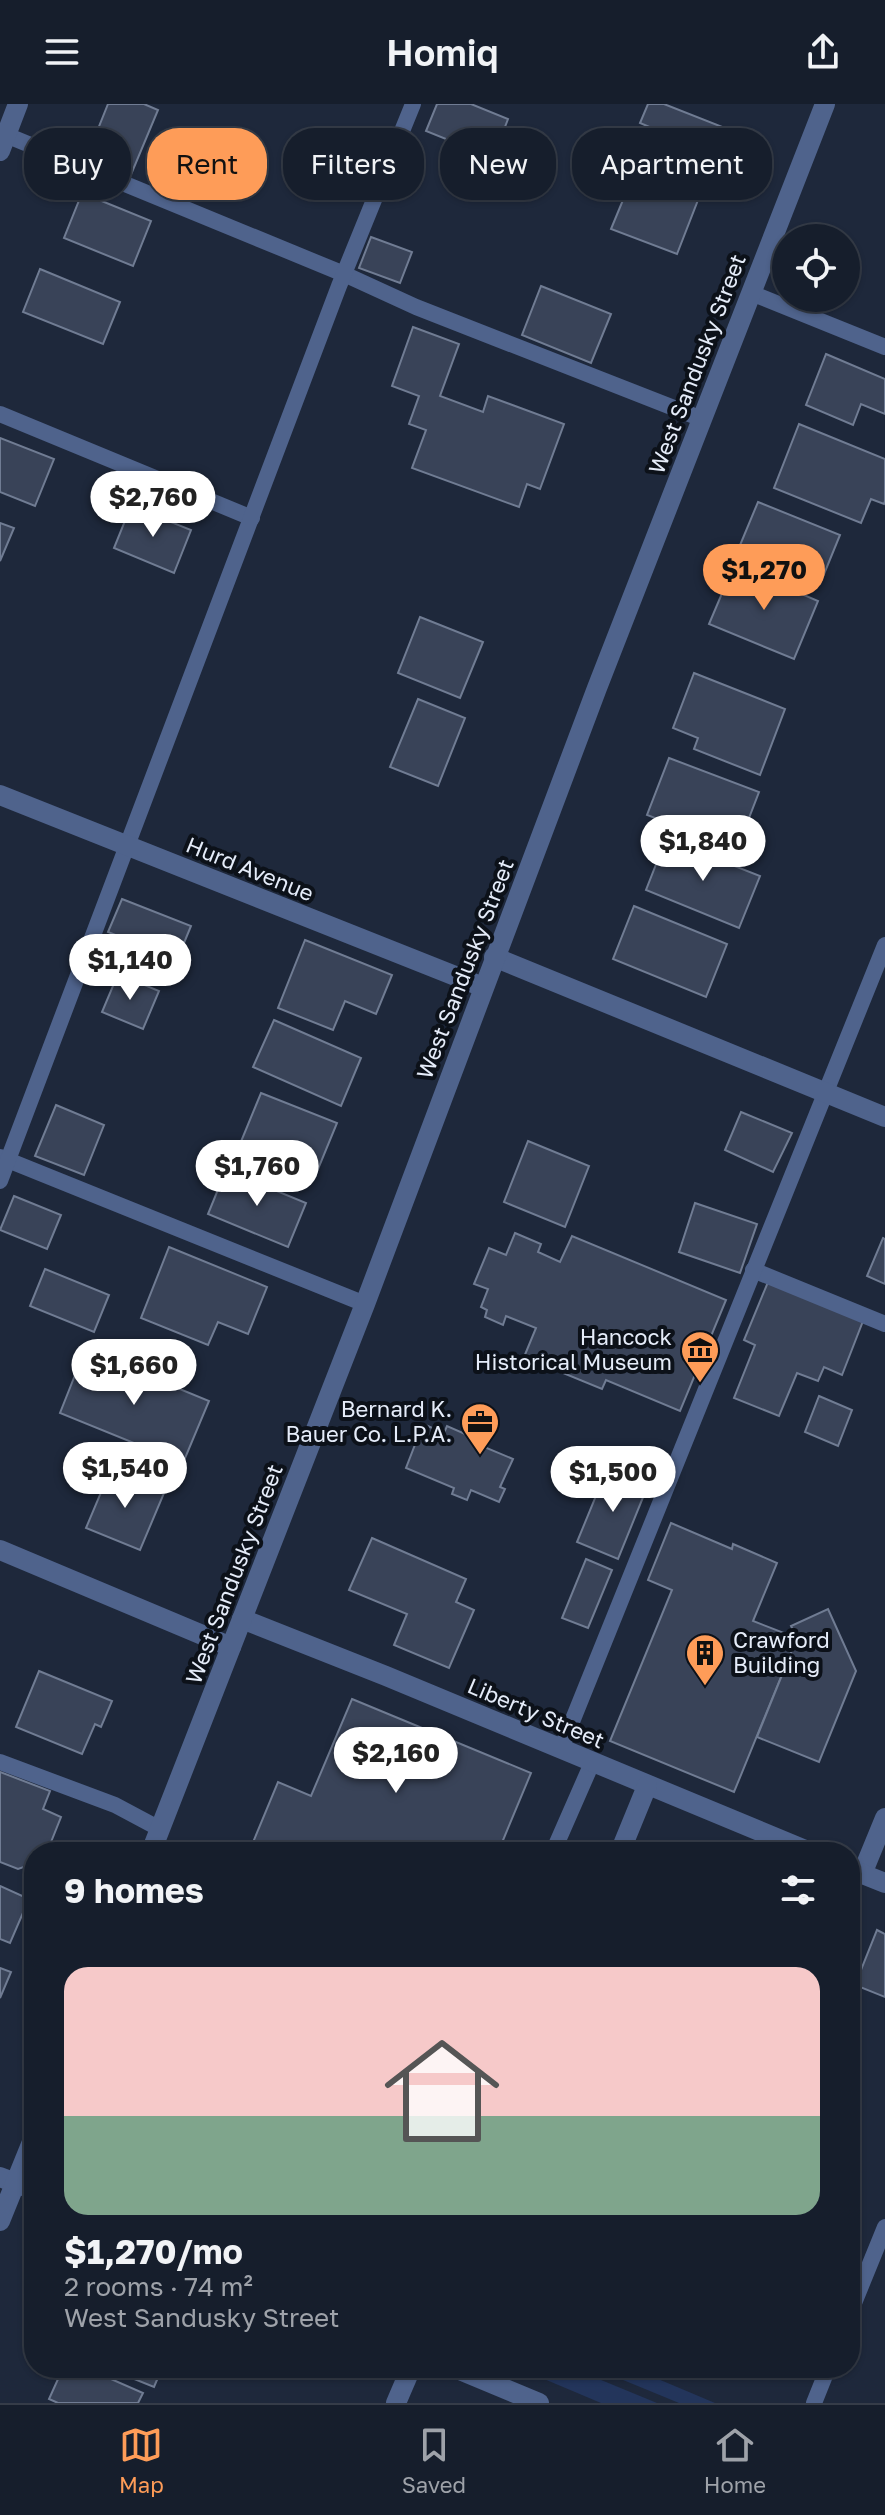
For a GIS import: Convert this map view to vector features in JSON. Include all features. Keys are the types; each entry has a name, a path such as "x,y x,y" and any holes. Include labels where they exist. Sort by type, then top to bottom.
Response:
{"street":[{"path":"3,143 18,104"},
{"name":"West Sandusky Street","path":"155,1842 365,1304 494,957 825,104"},
{"name":"Hurd Avenue","path":"0,795 483,987"},
{"path":"494,957 885,1117"},
{"path":"0,1550 231,1647"},
{"name":"Liberty Street","path":"242,1619 785,1842"},
{"path":"624,1842 647,1786"},
{"path":"860,1864 885,1818"},
{"path":"860,1873 885,1883"},
{"path":"0,2221 24,2163"},
{"path":"396,2403 407,2378"},
{"path":"479,2378 539,2403"}],"lane":[{"path":"0,1181 4,1158 128,846 344,274 413,104"},
{"path":"3,143 344,274 416,307 702,419"},
{"path":"751,293 885,347"},
{"path":"0,414 252,518"},
{"path":"561,1749 885,945"},
{"path":"4,1158 365,1304"},
{"path":"753,1270 885,1324"},
{"path":"0,1762 115,1805 160,1829"},
{"path":"557,1842 592,1763"},
{"path":"860,2288 885,2227"},
{"path":"814,2403 824,2378"}],"shaded area":[{"path":"542,2378 596,2378 657,2403 601,2403"},
{"path":"618,2378 656,2378 715,2403 679,2403"}],"building":[{"path":"108,104 144,104 158,110 150,128 147,128 147,136 131,175 131,128 98,128"},
{"path":"437,104 471,104 508,119 505,128 440,128 440,137 426,131"},
{"path":"648,104 664,104 725,128 652,128 640,123"},
{"path":"79,200 99,200 151,221 133,266 64,238"},
{"path":"623,200 698,200 677,254 611,229"},
{"path":"371,237 412,252 400,283 359,268"},
{"path":"40,269 120,302 103,344 23,312"},
{"path":"541,286 611,314 591,363 522,335"},
{"path":"413,327 459,344 440,396 483,412 488,396 564,424 540,489 527,484 519,507 412,468 426,430 409,424 419,396 392,386"},
{"path":"826,354 885,379 885,414 861,404 853,425 806,405"},
{"path":"799,424 885,459 884,504 871,499 861,523 774,488"},
{"path":"0,438 54,459 35,506 0,492"},
{"path":"758,502 840,535 820,584 738,550"},
{"path":"131,506 191,530 174,573 114,548"},
{"path":"0,523 14,528 0,561"},
{"path":"734,565 818,601 794,659 709,624"},
{"path":"420,617 483,642 460,698 398,673"},
{"path":"694,673 785,709 760,775 694,749 698,738 673,728"},
{"path":"418,699 465,718 438,786 390,767"},
{"path":"669,758 759,792 737,849 647,815"},
{"path":"666,839 760,876 739,928 646,890"},
{"path":"122,899 191,926 177,960 108,932"},
{"path":"634,906 727,944 706,997 613,959"},
{"path":"305,940 392,975 376,1014 345,1001 333,1030 278,1008"},
{"path":"118,974 159,991 143,1029 102,1012"},
{"path":"274,1020 361,1058 341,1106 253,1067"},
{"path":"261,1093 337,1123 316,1174 240,1144"},
{"path":"56,1105 104,1125 84,1175 35,1156"},
{"path":"741,1112 792,1133 773,1172 725,1150"},
{"path":"528,1141 589,1166 565,1227 504,1202"},
{"path":"226,1170 306,1203 288,1247 208,1214"},
{"path":"14,1196 61,1215 47,1249 0,1230"},
{"path":"695,1203 757,1224 740,1273 679,1252"},
{"path":"515,1233 541,1244 538,1252 560,1262 572,1236 726,1300 680,1411 606,1380 602,1389 524,1357 536,1328 506,1316 503,1325 485,1317 487,1310 481,1307 488,1289 474,1284 489,1248 506,1255"},
{"path":"885,1239 885,1284 867,1276"},
{"path":"169,1247 267,1287 248,1334 218,1322 208,1345 141,1318"},
{"path":"45,1269 109,1295 94,1332 30,1306"},
{"path":"768,1282 863,1321 842,1375 824,1367 818,1381 797,1373 779,1416 734,1398 755,1345 744,1340"},
{"path":"85,1350 209,1401 183,1463 60,1413"},
{"path":"819,1396 852,1410 838,1446 805,1432"},
{"path":"423,1424 444,1433 447,1426 479,1440 477,1444 513,1459 500,1487 505,1489 499,1502 471,1490 467,1500 452,1494 454,1488 406,1468"},
{"path":"607,1469 648,1485 618,1559 577,1542"},
{"path":"110,1471 164,1493 140,1550 86,1528"},
{"name":"Crawford Building","path":"671,1523 732,1549 733,1544 777,1563 753,1621 797,1638 734,1792 610,1741 672,1590 648,1580"},
{"path":"372,1538 466,1579 456,1602 474,1610 449,1668 394,1645 407,1614 349,1590"},
{"path":"586,1559 612,1570 588,1628 562,1618"},
{"path":"828,1609 856,1671 819,1762 757,1737 797,1638 791,1626"},
{"path":"39,1671 112,1701 101,1727 95,1724 82,1754 16,1727"},
{"path":"352,1699 531,1773 502,1842 253,1842 278,1782 311,1796"},
{"path":"0,1772 50,1791 43,1809 61,1817 51,1842 24,1842 24,1867 18,1869 0,1862"},
{"path":"0,1886 24,1897 24,1911 10,1943 0,1939"},
{"path":"877,1930 885,1934 885,1997 860,1987 860,1972"},
{"path":"0,1968 11,1972 0,1998"},
{"path":"58,2378 109,2378 143,2393 138,2403 58,2403 49,2399"},
{"path":"132,2378 158,2378 154,2387"}],"place":[{"name":"Hancock Historical Museum","path":"700,1384"},
{"name":"Bernard K. Bauer Co. L.P.A.","path":"480,1456"},
{"name":"Crawford Building","path":"705,1687"}]}
